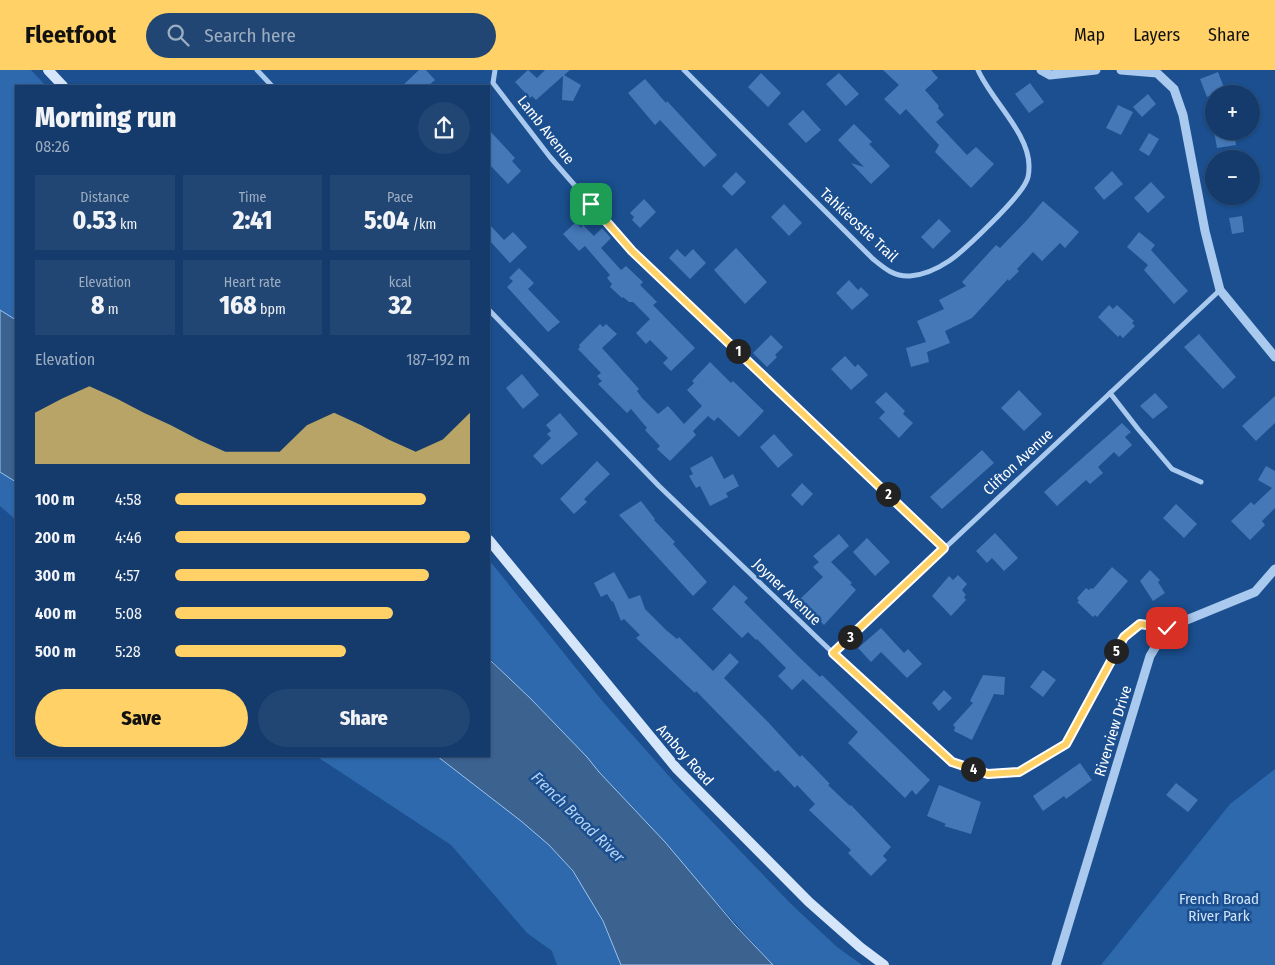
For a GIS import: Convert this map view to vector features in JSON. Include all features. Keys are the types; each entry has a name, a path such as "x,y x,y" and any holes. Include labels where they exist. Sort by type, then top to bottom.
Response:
{"main road":[{"path":"48,70 62,85"},
{"name":"Amboy Road","path":"490,541 677,769 809,902 860,947 884,965"}],"street":[{"path":"257,70 271,85"},
{"name":"Lamb Avenue","path":"495,70 493,83 550,158 632,251 944,548"},
{"name":"Tahkieostie Trail","path":"684,70 873,259 891,273 908,276 925,274 950,261 985,230 1026,183 1029,167 1026,149 978,70"},
{"path":"1041,70 1050,75 1096,70"},
{"path":"1121,70 1157,73 1174,89 1183,115 1200,212 1220,290 1275,357"},
{"name":"Clifton Avenue","path":"833,653 1220,290"},
{"name":"Joyner Avenue","path":"490,311 659,486 833,653 952,762 988,774 1019,772 1066,744 1124,637 1140,624 1167,628"},
{"path":"1110,394 1172,469 1201,482"},
{"path":"1167,628 1255,592 1275,569"},
{"name":"Riverview Drive","path":"1056,965 1150,656 1167,628"}],"green space":[{"path":"0,70 31,70 45,85 15,85 15,319 0,310"},
{"path":"0,472 15,481 15,519 0,506"},
{"path":"490,561 604,703 676,784 790,903 837,947 862,965 773,965 615,789 490,658"},
{"path":"318,757 438,757 511,811 544,839 580,881 606,928 621,965 557,965 552,951 527,933 451,845"},
{"name":"French Broad River Park","path":"1275,769 1275,965 1101,965 1230,804"}],"water":[{"path":"0,310 15,319 15,481 0,472"},
{"name":"French Broad River","path":"490,660 587,757 665,842 735,925 773,965 621,965 603,921 573,871 549,845 438,757 490,757"}],"building":[{"path":"419,70 426,70 435,80 429,85 403,85"},
{"path":"528,70 537,78 545,70 570,70 564,75 581,85 573,101 562,100 563,76 536,100 532,96 530,98 515,82"},
{"path":"883,70 931,70 938,78 925,90 944,115 936,122 967,155 976,147 994,164 971,188 935,152 939,145 906,109 900,115 884,99 899,85"},
{"path":"1218,72 1223,85 1205,85 1205,92 1200,79"},
{"path":"761,73 781,93 768,107 748,87"},
{"path":"839,73 859,94 846,106 826,84"},
{"path":"645,79 717,155 704,167 660,120 655,125 628,93"},
{"path":"1030,83 1044,102 1029,113 1015,94"},
{"path":"1148,94 1156,104 1142,117 1133,107"},
{"path":"1118,105 1133,112 1121,135 1106,128"},
{"path":"803,110 821,130 806,143 788,124"},
{"path":"854,124 872,142 869,144 890,166 871,184 851,163 864,167 838,140"},
{"path":"490,131 515,158 512,161 521,171 508,184 490,165"},
{"path":"1149,133 1159,139 1149,156 1139,150"},
{"path":"1216,140 1235,140 1236,145 1217,148"},
{"path":"1112,171 1123,184 1104,200 1094,188"},
{"path":"736,172 746,182 732,196 722,186"},
{"path":"1151,182 1165,197 1148,213 1134,198"},
{"path":"644,199 656,212 640,228 632,220 634,217 630,213"},
{"path":"1043,201 1079,232 1065,248 1060,243 1042,261 1033,252 1017,269 1019,271 1009,281 1008,279 972,318 945,331 950,343 927,352 929,362 911,367 906,348 926,342 917,321 944,309 939,300 966,286 962,282 996,245 1000,248"},
{"path":"784,204 802,223 789,236 771,217"},
{"path":"1242,216 1244,232 1232,234 1229,218"},
{"path":"939,219 951,231 933,249 921,237"},
{"path":"576,222 581,228 583,225 594,236 602,228 611,238 601,248 621,270 626,266 643,282 640,285 657,302 653,305 695,348 671,371 663,363 668,358 650,340 646,344 636,333 650,319 633,302 622,298 610,287 612,284 607,278 610,275 585,246 579,251 563,234"},
{"path":"490,225 504,240 513,232 527,247 510,263 490,241"},
{"path":"1139,232 1155,245 1151,250 1188,291 1174,304 1144,270 1148,265 1127,247"},
{"path":"736,248 767,282 745,304 714,270"},
{"path":"677,249 685,257 693,249 706,263 690,279 669,258"},
{"path":"519,268 534,283 528,289 560,322 548,332 507,287 513,281 509,278"},
{"path":"849,280 858,290 861,287 869,295 852,310 836,293"},
{"path":"1109,305 1113,309 1117,305 1134,321 1132,323 1135,326 1123,338 1120,335 1118,337 1098,317"},
{"path":"600,324 603,327 606,324 617,334 602,348 639,389 637,391 642,398 658,414 668,406 684,424 702,406 687,390 694,383 692,381 710,362 764,411 739,437 718,417 714,421 708,416 693,431 696,435 670,461 657,449 660,446 645,430 647,428 631,409 627,413 598,384 602,381 597,376 601,373 578,349 579,345"},
{"path":"1199,334 1236,377 1223,389 1184,347"},
{"path":"771,335 783,347 775,355 777,357 767,367 753,353"},
{"path":"845,356 855,367 858,364 868,375 851,390 831,369"},
{"path":"522,374 539,395 523,409 506,388"},
{"path":"1019,390 1042,414 1024,431 1001,408"},
{"path":"886,392 905,411 903,414 913,423 899,438 879,418 885,412 875,402"},
{"path":"1155,393 1168,407 1153,419 1140,406"},
{"path":"1275,396 1275,423 1256,441 1242,426"},
{"path":"560,413 578,434 542,465 533,456 551,438 547,434 551,431 546,425"},
{"path":"1122,423 1131,432 1125,437 1132,445 1119,457 1114,452 1098,467 1103,473 1090,484 1086,480 1057,506 1044,492"},
{"path":"774,434 793,455 778,468 760,447"},
{"path":"982,450 994,463 942,509 930,497"},
{"path":"712,456 724,479 733,474 739,486 726,493 728,497 710,506 700,486 696,488 689,476 693,474 690,468"},
{"path":"597,461 610,474 584,499 587,502 574,514 560,499"},
{"path":"1266,466 1275,471 1275,508 1262,521 1265,525 1250,540 1231,521 1251,502 1254,505 1272,488 1258,480"},
{"path":"802,483 813,494 802,506 791,495"},
{"path":"641,501 654,520 675,542 673,544 707,582 693,596 619,515"},
{"path":"1176,504 1197,524 1184,538 1163,518"},
{"path":"995,533 1018,558 1004,571 992,558 987,563 976,551"},
{"path":"839,534 849,546 831,562 852,583 850,584 856,590 824,625 799,600 823,577 813,567 819,562 813,556"},
{"path":"867,538 890,562 875,576 853,552"},
{"path":"1112,567 1128,581 1097,617 1095,615 1093,617 1077,602 1079,601 1077,598 1086,588 1089,590 1093,589"},
{"path":"1150,570 1160,580 1158,582 1165,593 1153,601 1140,581"},
{"path":"614,572 629,599 640,595 645,609 666,630 677,639 679,637 713,671 730,653 739,662 724,678 891,847 883,856 887,860 871,876 848,853 851,850 809,810 815,804 797,785 795,788 778,770 775,772 696,691 695,693 636,638 640,635 624,619 621,621 613,601 607,594 601,597 594,583"},
{"path":"958,575 967,584 962,590 966,595 964,597 966,600 951,616 932,596 949,576 953,580"},
{"path":"734,585 748,598 744,602 798,656 820,677 822,675 930,780 916,795 912,790 905,798 848,743 858,732 803,679 792,690 778,676 786,668 757,639 748,632 742,638 712,609"},
{"path":"881,628 904,653 908,649 922,664 907,678 881,652 871,662 858,648"},
{"path":"1043,670 1056,680 1043,697 1030,687"},
{"path":"983,675 1005,677 1004,695 994,694 972,740 954,731 955,727 953,725 973,703 970,701"},
{"path":"944,690 952,698 939,711 932,703"},
{"path":"1080,763 1092,780 1066,799 1064,796 1043,811 1033,796"},
{"path":"1176,783 1198,800 1188,812 1166,795"},
{"path":"939,785 981,802 971,834 944,826 946,824 927,816"}],"route":[{"path":"591,204 632,251 944,548 833,653 952,762 988,774 1019,772 1066,744 1124,637 1140,624 1167,628"}]}
